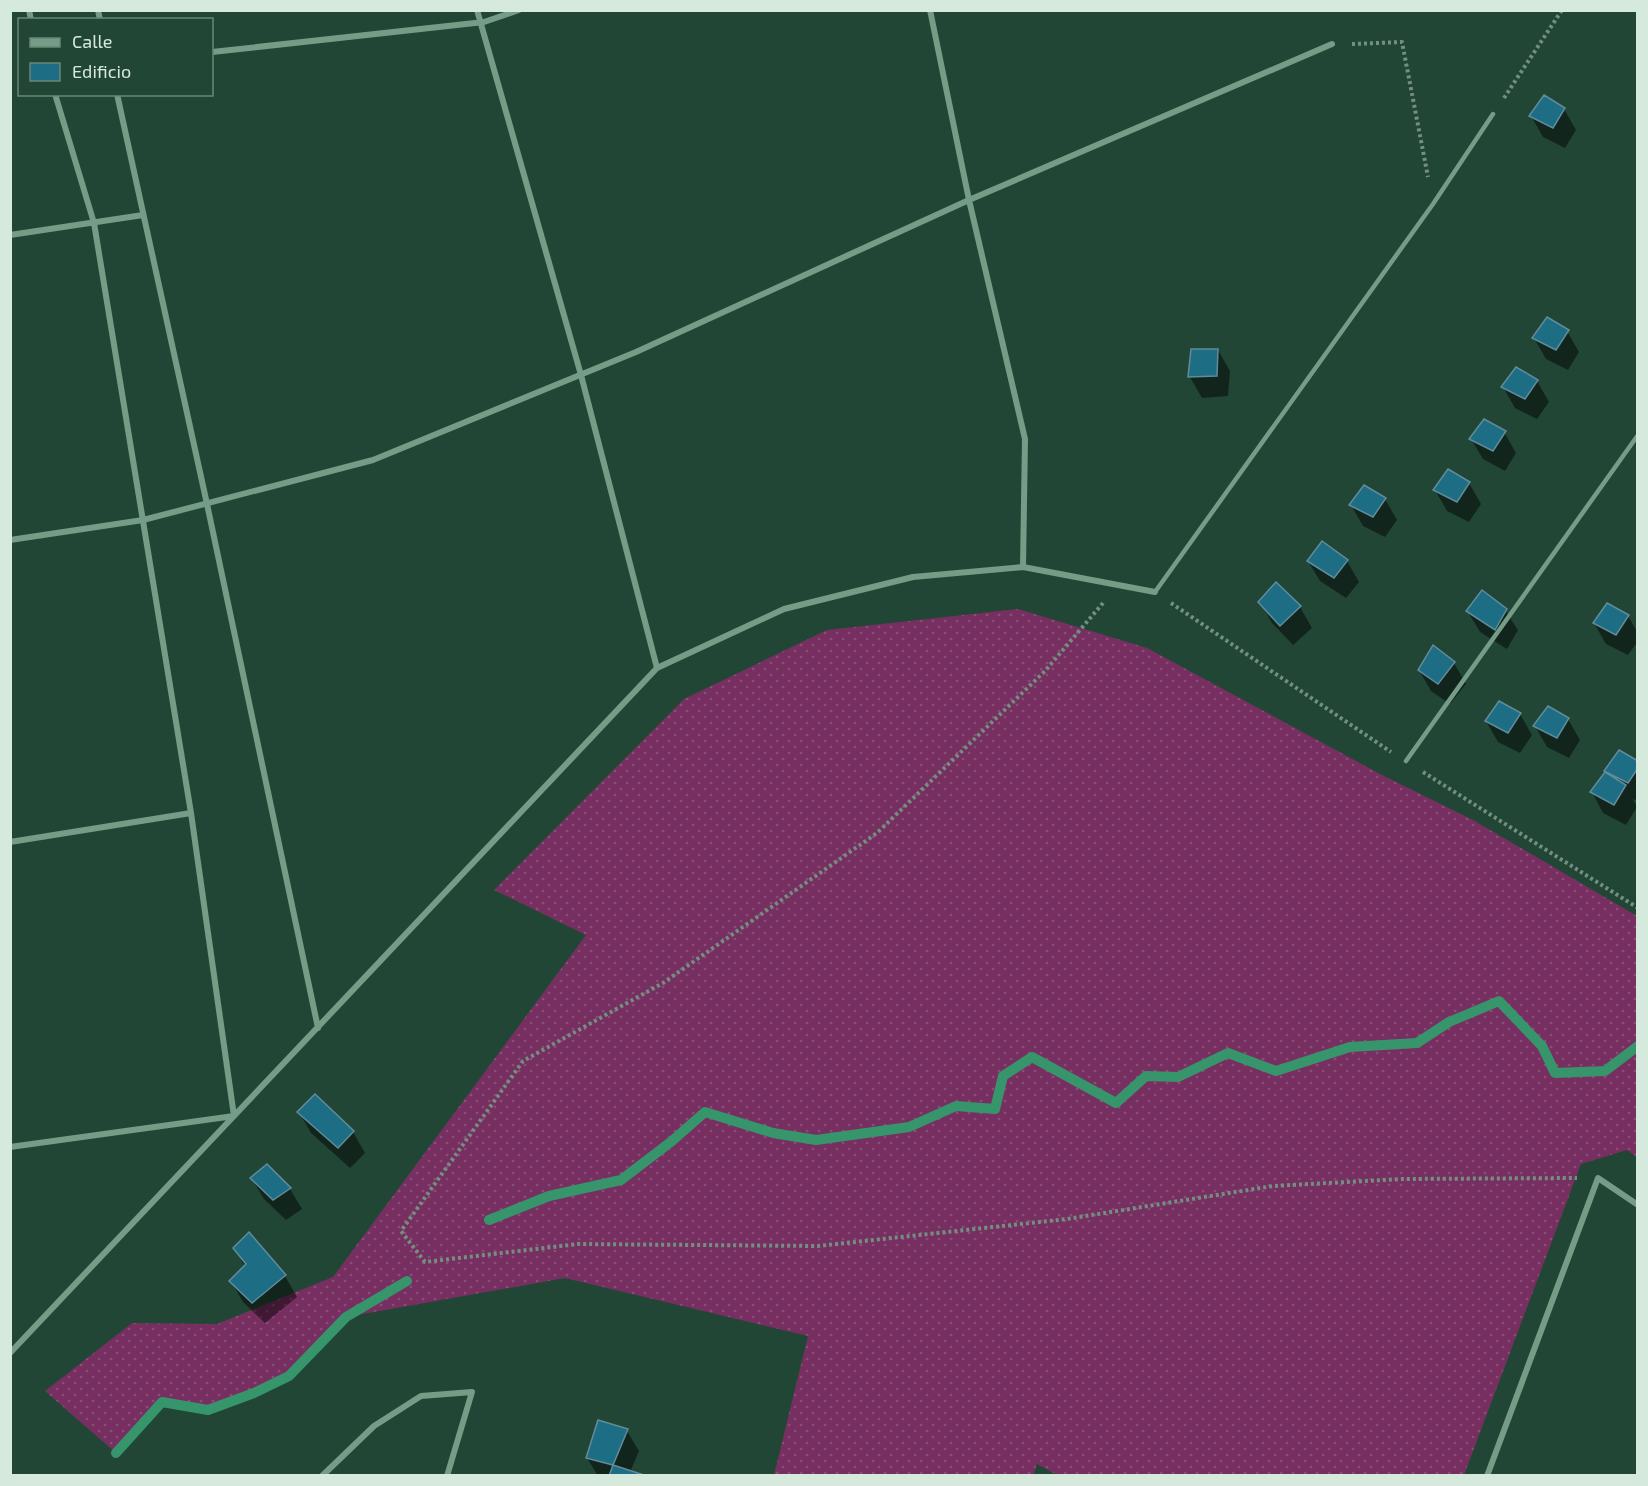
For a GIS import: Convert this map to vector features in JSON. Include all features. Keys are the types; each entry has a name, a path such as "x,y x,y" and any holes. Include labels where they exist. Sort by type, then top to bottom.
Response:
{"street":[{"path":"477,10 581,375 657,668"},
{"path":"213,52 480,23 519,10"},
{"path":"930,10 969,200 1025,439 1023,567"},
{"path":"10,540 143,520 373,460 636,352 969,200 1332,44"},
{"path":"56,96 94,223 191,813 234,1116"},
{"path":"117,96 318,1028"},
{"path":"10,235 143,215"},
{"path":"10,1353 657,668 784,609 914,577 1023,567 1155,592"},
{"path":"10,842 191,813"},
{"path":"10,1147 234,1116"},
{"path":"1487,1476 1598,1178 1638,1205"},
{"path":"322,1476 374,1426 421,1396 472,1392 447,1476"}],"lane":[{"path":"1155,592 1433,204 1493,114"},
{"path":"1406,761 1638,435"}],"path":[{"path":"1493,114 1562,10"},
{"path":"1332,44 1402,42 1433,204"},
{"path":"1118,585 1045,671 877,833 663,983 524,1061 401,1231 425,1262 578,1244 818,1246 1067,1219 1273,1186 1402,1179 1598,1178"}],"shaded area":[{"path":"1018,609 1147,648 1382,775 1473,820 1637,916 1637,1157 1627,1150 1581,1164 1464,1475 1059,1476 1037,1464 1033,1476 774,1475 808,1336 565,1278 346,1317 289,1376 254,1393 208,1410 162,1402 116,1453 45,1391 132,1323 217,1324 333,1277 586,935 494,890 684,699 827,630"}],"building":[{"path":"1544,95 1565,108 1553,128 1529,116"},
{"path":"1547,317 1569,330 1556,350 1532,338"},
{"path":"1191,349 1218,349 1217,376 1188,377"},
{"path":"1516,367 1538,380 1525,399 1501,387"},
{"path":"1484,419 1506,431 1493,451 1469,439"},
{"path":"1448,469 1470,482 1457,502 1433,490"},
{"path":"1364,485 1386,498 1373,517 1349,505"},
{"path":"1322,541 1348,560 1334,578 1307,561"},
{"path":"1276,582 1301,606 1280,626 1258,602"},
{"path":"1482,590 1507,609 1495,630 1466,611"},
{"path":"1607,603 1629,615 1616,635 1593,623"},
{"path":"1433,645 1455,662 1438,684 1418,670"},
{"path":"1499,701 1521,713 1508,733 1485,721"},
{"path":"1548,706 1569,718 1557,738 1533,726"},
{"path":"1619,750 1638,761 1638,768 1628,783 1604,771"},
{"path":"1605,772 1626,785 1614,805 1590,792"},
{"path":"315,1094 354,1131 338,1148 297,1112"},
{"path":"267,1164 291,1188 273,1200 250,1178"},
{"path":"249,1232 286,1275 252,1303 229,1281 246,1264 233,1248"},
{"path":"598,1420 628,1429 613,1465 586,1458"},
{"path":"613,1465 647,1476 609,1476"}],"waterway":[{"path":"489,1220 549,1196 621,1180 705,1112 773,1133 816,1140 909,1127 956,1106 995,1109 1003,1076 1032,1057 1116,1103 1146,1076 1178,1077 1228,1053 1276,1071 1350,1047 1417,1043 1449,1022 1499,1001 1542,1046 1555,1073 1605,1071 1638,1046"},
{"path":"116,1453 162,1402 208,1410 254,1393 289,1376 346,1317 407,1281"}]}
